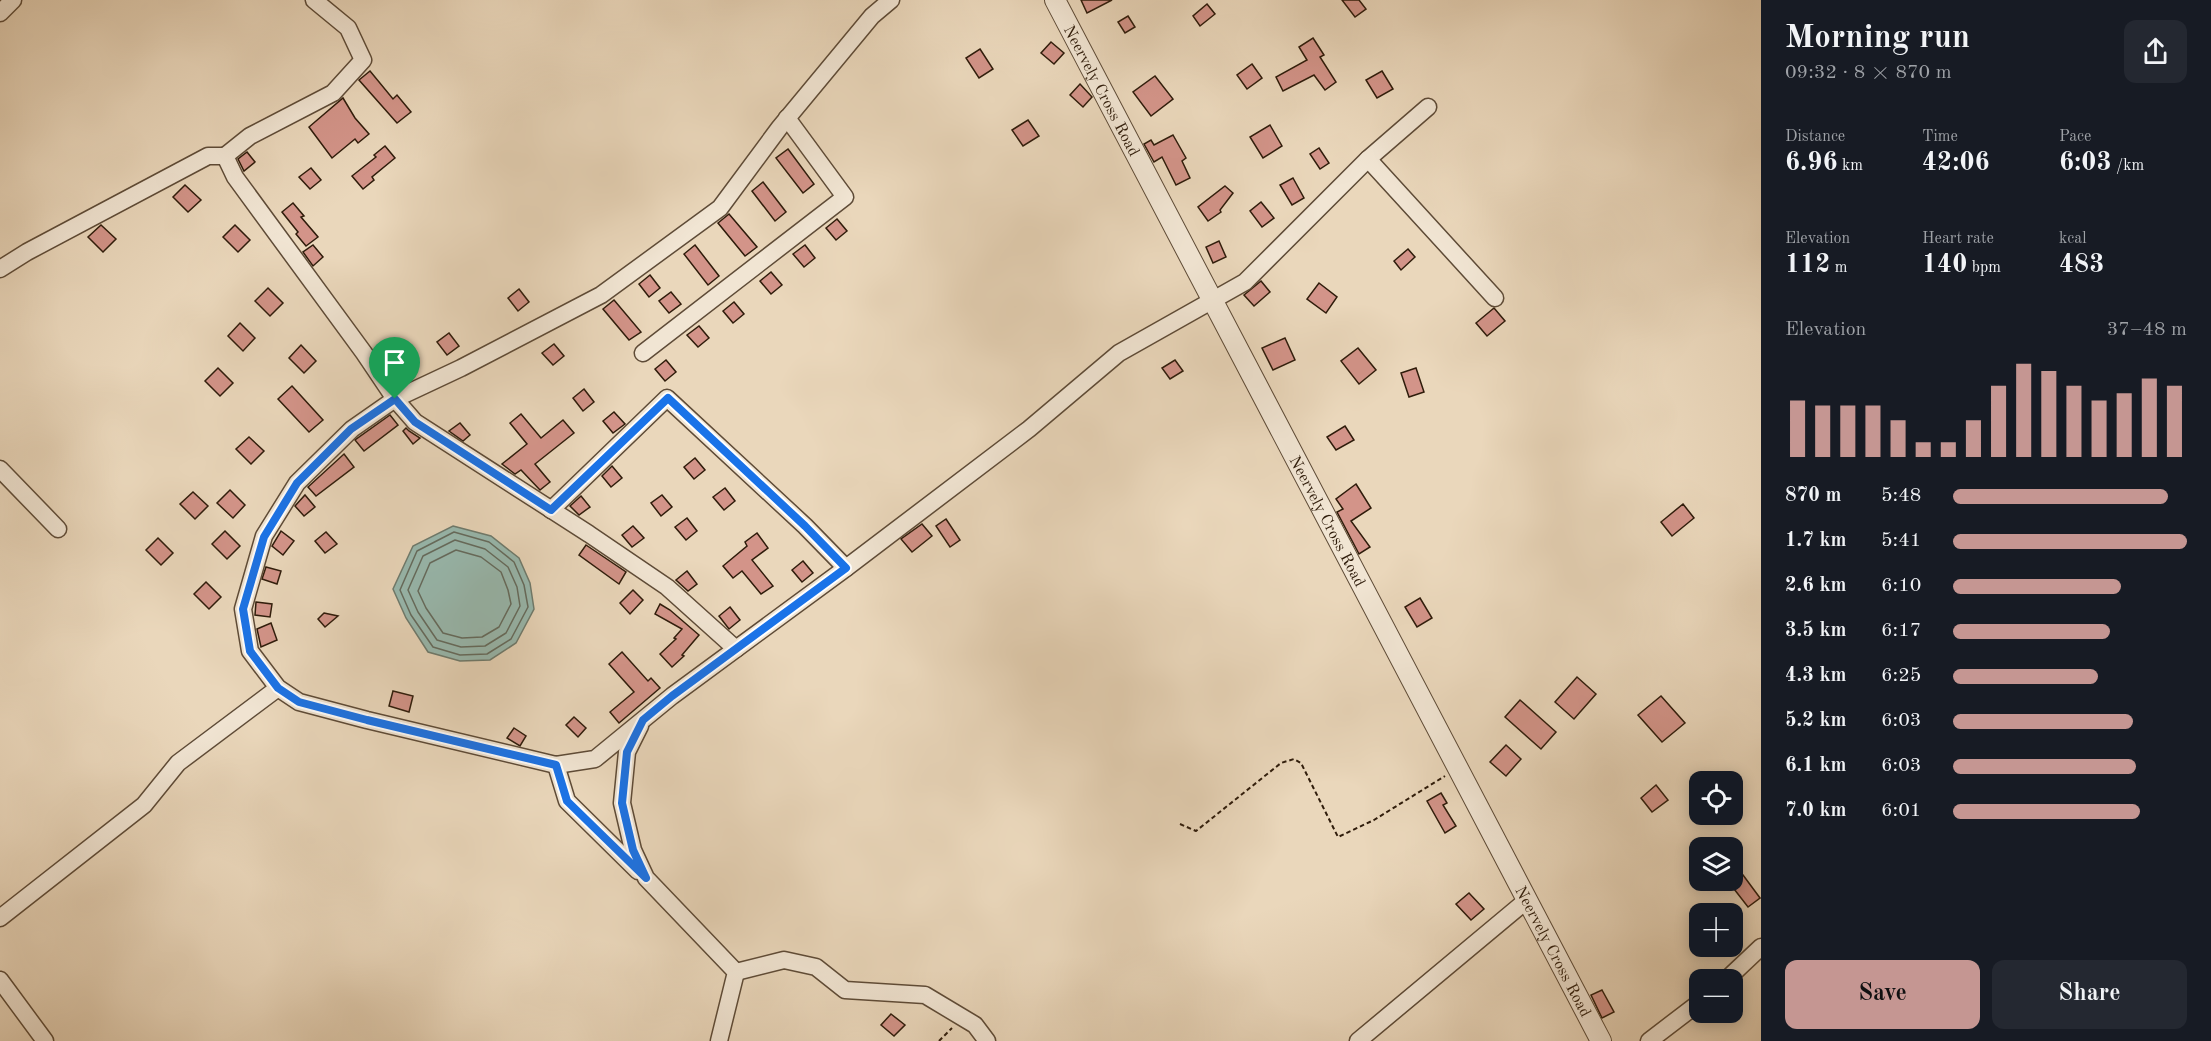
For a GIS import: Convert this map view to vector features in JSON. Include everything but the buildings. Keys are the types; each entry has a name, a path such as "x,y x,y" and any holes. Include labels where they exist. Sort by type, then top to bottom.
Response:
{"street":[{"path":"0,13 14,0"},
{"path":"0,269 27,252 208,156 225,156 250,136 333,93 363,60 348,28 314,0"},
{"path":"891,0 872,16 787,118 720,208 601,295 461,368 395,399 351,429 297,483 264,537 243,609 250,651 278,688 299,702 556,765 595,759 736,649 1029,429 1119,353 1245,282 1368,159 1428,107"},
{"name":"Neervely Cross Road","path":"1055,0 1601,1041"},
{"path":"643,353 845,197 787,118"},
{"path":"225,156 235,177 395,399 415,422 667,587 736,649"},
{"path":"1368,159 1496,298"},
{"path":"551,510 668,398 805,526 846,568"},
{"path":"0,469 58,529"},
{"path":"0,918 144,805 178,763 278,688"},
{"path":"643,720 627,752 622,803 633,850 646,878"},
{"path":"556,765 567,801 646,878 736,972"},
{"path":"1358,1041 1527,900"},
{"path":"1737,969 1761,946"},
{"path":"736,972 784,960 816,967 845,990 925,995 975,1025 987,1041"},
{"path":"719,1041 736,972"},
{"path":"0,980 45,1041"},
{"path":"1649,1041 1689,1010"}],"path":[{"path":"1180,824 1196,831 1281,763 1294,759 1301,764 1338,837 1374,820 1458,768"}],"water":[{"path":"453,526 491,536 519,558 530,583 534,609 516,643 490,660 460,661 428,652 406,618 393,589 413,546"}],"route":[{"path":"668,398 805,526 846,568 672,696 643,720 627,752 622,803 633,850 646,878 567,801 556,765 299,702 278,688 250,651 243,609 264,537 297,483 351,429 395,399 415,422 551,510 668,398"}]}
